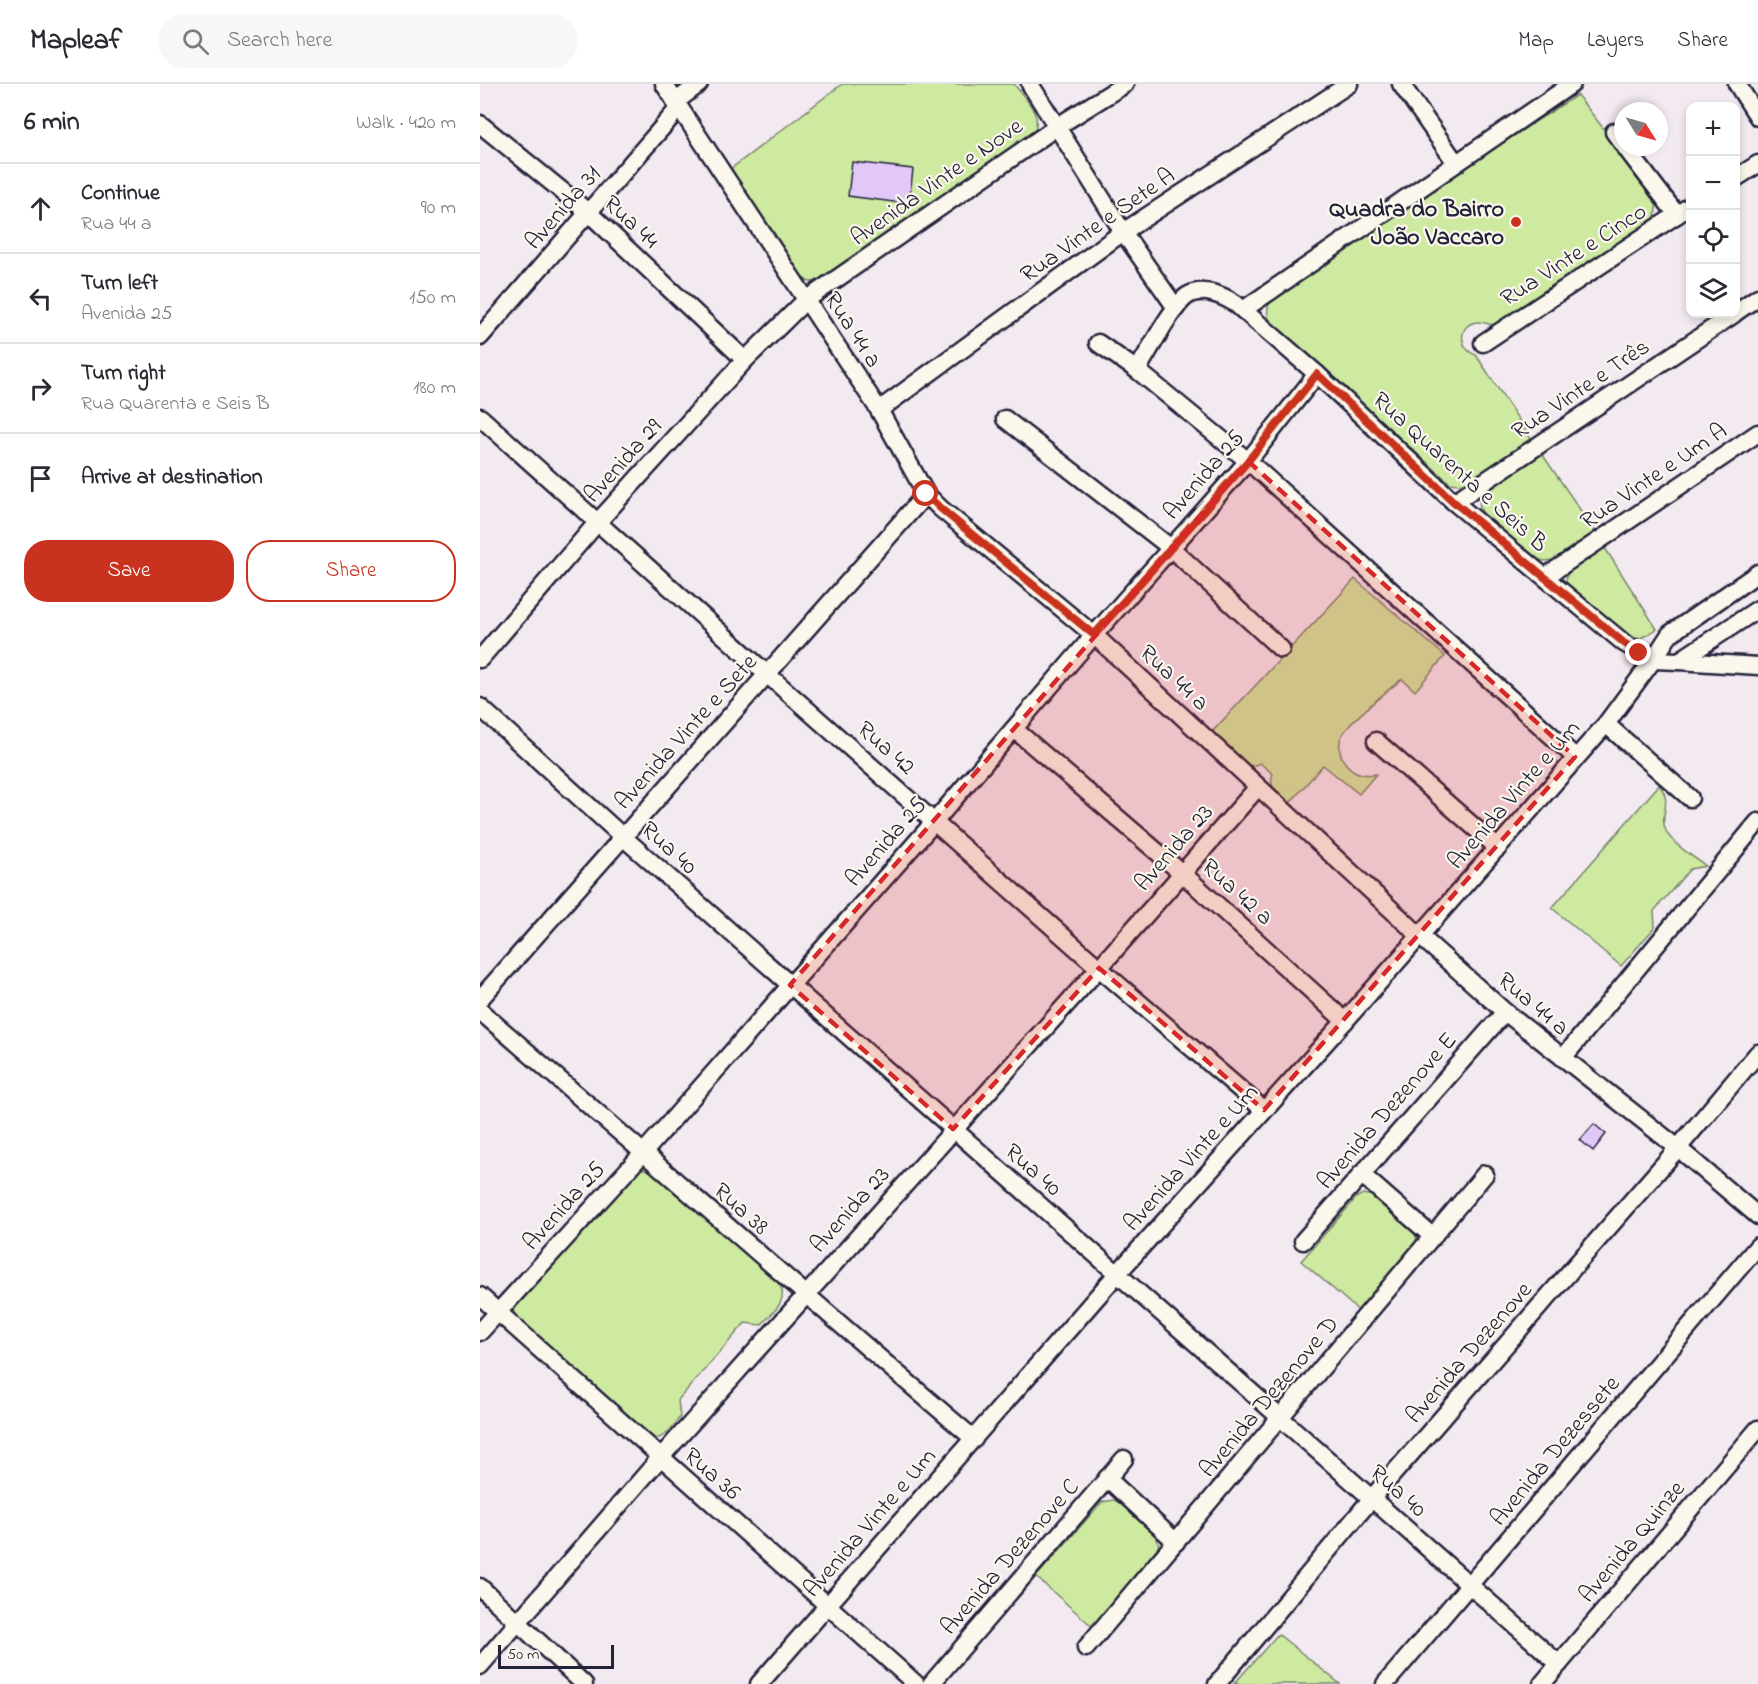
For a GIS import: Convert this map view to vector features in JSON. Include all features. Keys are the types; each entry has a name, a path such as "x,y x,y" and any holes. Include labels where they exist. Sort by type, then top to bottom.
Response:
{"street":[{"name":"Rua 44 a","path":"664,84 879,411 926,494 1094,635 1504,1012 1678,1148 1758,1216"},
{"name":"Avenida 31","path":"480,337 590,213 677,105 699,84"},
{"path":"1030,84 1123,232 1176,308 1137,370"},
{"name":"Avenida Vinte e Nove","path":"806,300 1058,126 1125,84"},
{"name":"Rua Vinte e Sete A","path":"879,411 1123,232 1349,84"},
{"path":"1401,84 1456,163"},
{"path":"1243,310 1572,84"},
{"path":"1737,84 1758,117"},
{"name":"Rua 44","path":"480,124 590,213 745,360"},
{"path":"1634,156 1684,211"},
{"path":"1740,175 1758,164"},
{"name":"Rua Vinte e Cinco","path":"1483,343 1684,211"},
{"name":"Rua Quarenta e Seis B","path":"1176,308 1187,296 1203,292 1229,299 1317,374 1454,502 1624,643 1653,660"},
{"name":"Rua Vinte e Três","path":"1740,310 1758,297"},
{"name":"Avenida 29","path":"480,659 596,524 745,360 806,300"},
{"name":"Rua Vinte e Três","path":"1454,502 1728,318"},
{"path":"1098,343 1137,370 1248,461 1575,757"},
{"name":"Avenida 25","path":"480,1332 644,1152 935,821 1094,635 1248,461 1317,374"},
{"name":"Rua 42","path":"480,417 596,524 1099,968 1264,1110"},
{"path":"1005,419 1171,548 1281,649"},
{"name":"Rua Vinte e Um A","path":"1545,577 1758,433"},
{"name":"Avenida Vinte e Sete","path":"480,999 926,494"},
{"name":"Avenida Vinte e Um","path":"759,1684 1118,1274 1345,1021 1606,724 1670,634 1758,573"},
{"path":"1679,661 1758,609"},
{"path":"1653,660 1758,666"},
{"name":"Rua 40","path":"480,707 622,837 1558,1664"},
{"path":"1606,724 1690,798"},
{"name":"Rua 42 a","path":"1014,729 1183,874 1345,1021"},
{"path":"1376,741 1498,848"},
{"name":"Avenida 23","path":"480,1666 660,1458 952,1129 1183,874 1258,787"},
{"path":"1563,1058 1758,822"},
{"name":"Rua 38","path":"480,1011 805,1295 974,1439"},
{"name":"Avenida Dezenove E","path":"1303,1241 1504,1012"},
{"name":"Avenida Dezenove","path":"1217,1684 1372,1498 1678,1148 1758,1053"},
{"path":"1361,1174 1433,1236"},
{"name":"Avenida Dezenove D","path":"1086,1647 1485,1174"},
{"name":"Avenida Dezessete","path":"1385,1684 1758,1246"},
{"name":"Rua 36","path":"480,1296 916,1684"},
{"name":"Avenida Quinze","path":"1542,1684 1758,1429"},
{"name":"Avenida Dezenove C","path":"931,1684 1124,1459"},
{"path":"1107,1478 1176,1542"},
{"path":"480,1587 584,1684"}],"highlighted area":[{"path":"1248,461 1575,757 1264,1110 1099,968 953,1129 790,985"}],"green space":[{"path":"842,84 1014,84 1034,111 1036,125 1028,140 820,281 810,282 801,278 728,171"},
{"path":"1577,95 1614,142 1614,156 1625,156 1652,190 1656,206 1653,221 1496,325 1476,322 1465,328 1462,338 1466,348 1476,355 1532,440 1470,482 1458,484 1450,483 1269,319 1270,301 1355,238"},
{"path":"1540,451 1596,533 1555,560 1544,561 1537,559 1485,517 1479,503 1481,494 1491,484"},
{"path":"1603,545 1657,629 1641,638 1632,639 1567,589 1567,574 1571,568"},
{"path":"1355,579 1445,656 1415,691 1402,679 1378,698 1345,730 1340,744 1344,761 1352,770 1359,773 1376,774 1359,794 1323,765 1290,803 1273,787 1273,774 1260,763 1252,766 1245,764 1211,733"},
{"path":"1659,785 1666,803 1664,825 1666,831 1678,845 1706,866 1690,869 1654,911 1655,927 1621,966 1552,908"},
{"path":"640,1168 649,1170 778,1282 782,1295 775,1311 761,1325 745,1323 678,1400 680,1417 675,1424 665,1434 653,1439 514,1317 514,1306"},
{"path":"1363,1194 1373,1196 1415,1234 1417,1241 1415,1247 1360,1312 1301,1261 1357,1197"},
{"path":"1114,1500 1122,1504 1156,1535 1159,1546 1093,1627 1036,1577 1102,1502"},
{"path":"1278,1634 1340,1684 1234,1684"}],"building":[{"path":"852,162 913,169 909,204 848,196"},
{"path":"1594,1124 1606,1134 1593,1151 1580,1140"}],"place":[{"name":"Quadra do Bairro João Vaccaro","path":"1516,222"}],"route":[{"path":"926,494 1094,635 1248,461 1317,374 1454,502 1639,653"}]}
